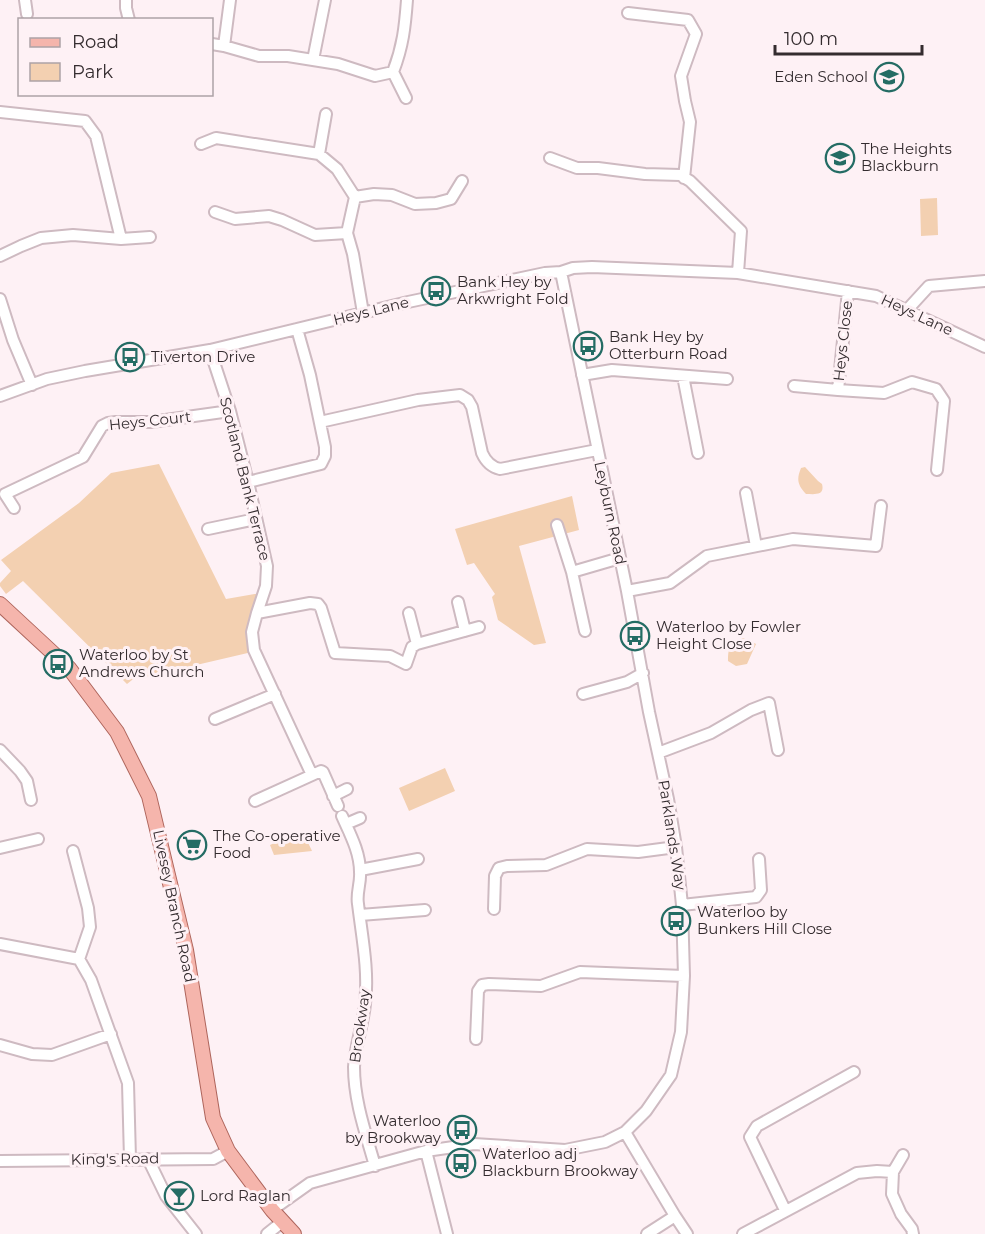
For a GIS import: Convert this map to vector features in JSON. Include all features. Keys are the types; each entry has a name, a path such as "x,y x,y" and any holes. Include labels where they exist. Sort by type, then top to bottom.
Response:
{"main road":[{"name":"Livesey Branch Road","path":"0,604 69,668 117,732 150,796 186,950 213,1118 228,1151 272,1210 294,1234"}],"street":[{"path":"26,0 27,14"},
{"path":"126,0 128,18"},
{"path":"224,46 230,0"},
{"path":"313,60 325,0"},
{"path":"406,99 393,72 404,34 407,0"},
{"path":"628,13 688,20 696,34 681,76 690,122 684,178"},
{"path":"213,44 259,56 288,56 338,64 375,76 393,72"},
{"path":"0,112 85,121 96,136 121,240"},
{"path":"319,154 326,114"},
{"path":"201,144 216,138 319,154 337,169 355,197 347,233 363,313"},
{"path":"550,158 577,168 680,175 690,181 741,231 738,273"},
{"path":"355,197 374,194 392,195 416,204 436,202 451,199 462,181"},
{"path":"215,212 235,219 269,216 315,235 347,233"},
{"path":"0,256 41,238 74,235 121,240 150,237"},
{"name":"Heys Lane","path":"0,396 48,379 85,370 210,350 545,273 592,267 738,273 876,296 985,347"},
{"name":"Leyburn Road","path":"561,272 658,753"},
{"path":"907,310 929,286 985,281"},
{"name":"Heys Close","path":"838,390 848,291"},
{"path":"1,304 32,385"},
{"path":"248,482 321,464 325,456 310,375 297,329"},
{"name":"Scotland Bank Terrace","path":"210,350 230,411 267,566 266,586 252,632 254,650 312,775"},
{"path":"582,375 612,370 727,379"},
{"path":"683,376 698,453"},
{"name":"Heys Close","path":"794,386 884,393 912,382 936,389 944,402 937,470"},
{"path":"320,422 418,400 460,395 468,400 472,407 484,459 494,468 500,469 597,450"},
{"name":"Heys Court","path":"14,508 5,494 83,457 102,426 108,423 151,422 230,411"},
{"path":"746,493 756,546"},
{"path":"627,591 670,583 706,556 793,539 876,546 880,506"},
{"path":"208,529 256,519"},
{"path":"557,525 572,572 585,631"},
{"path":"572,572 620,558"},
{"path":"257,613 310,603 318,604 334,653 390,656 406,664 412,647 417,644 479,627"},
{"path":"458,603 465,631"},
{"path":"409,613 417,644"},
{"path":"583,694 627,682 643,674"},
{"path":"214,719 274,694"},
{"path":"658,753 711,733 751,710 769,703 778,750"},
{"path":"0,750 27,781 30,800"},
{"name":"Parklands Way","path":"272,1210 310,1183 426,1151 474,1144 565,1150 605,1142 625,1132 646,1111 671,1075 681,1032 684,976 682,905 676,847 658,753"},
{"name":"Brookway","path":"312,775 323,772 358,856 360,870 357,896 366,980 365,1005 354,1067 360,1112 375,1166"},
{"path":"255,801 312,775"},
{"path":"347,789 340,811 360,818"},
{"path":"0,848 38,839"},
{"path":"494,909 495,876 499,868 546,865 587,849 638,852 676,847"},
{"path":"73,851 88,908 90,927 79,959 91,981 128,1083 130,1159"},
{"path":"360,870 418,859"},
{"path":"682,905 756,897 761,890 759,859"},
{"path":"360,915 425,910"},
{"path":"0,944 79,959"},
{"path":"476,1039 478,991 482,985 541,986 580,972 684,976"},
{"path":"0,1045 32,1054 52,1055 111,1034"},
{"path":"785,1210 750,1137 757,1126 854,1072"},
{"path":"625,1132 687,1234"},
{"name":"King's Road","path":"0,1161 213,1159 228,1151"},
{"path":"426,1151 447,1234"},
{"path":"903,1155 894,1172 892,1194 913,1234"},
{"path":"148,1159 166,1196 196,1234"},
{"path":"742,1234 857,1173 894,1172"},
{"path":"647,1234 675,1216"},
{"path":"267,1234 282,1221"}],"green space":[{"path":"937,198 938,235 921,236 920,199"},
{"path":"159,464 226,599 261,593 252,652 132,680 127,684 23,581 6,594 0,583 11,571 1,560 79,503 111,473"},
{"path":"805,467 822,484 821,492 806,494 801,488 799,476 801,468"},
{"path":"572,496 579,530 519,546 546,643 534,645 498,620 492,597 495,594 474,563 467,565 455,529"},
{"path":"742,638 756,644 747,664 736,666 728,661 729,650 735,642"},
{"path":"445,768 455,791 409,811 399,788"},
{"path":"302,830 312,851 274,855 270,845"}],"place":[{"name":"Eden School","path":"889,77"},
{"name":"The Heights Blackburn","path":"840,158"},
{"name":"Bank Hey by Arkwright Fold","path":"436,291"},
{"name":"Bank Hey by Otterburn Road","path":"588,346"},
{"name":"Tiverton Drive","path":"130,357"},
{"name":"Waterloo by Fowler Height Close","path":"635,636"},
{"name":"Waterloo by St Andrews Church","path":"58,664"},
{"name":"The Co-operative Food","path":"192,845"},
{"name":"Waterloo by Bunkers Hill Close","path":"676,921"},
{"name":"Waterloo by Brookway","path":"462,1130"},
{"name":"Waterloo adj Blackburn Brookway","path":"461,1163"},
{"name":"Lord Raglan","path":"179,1196"}]}
